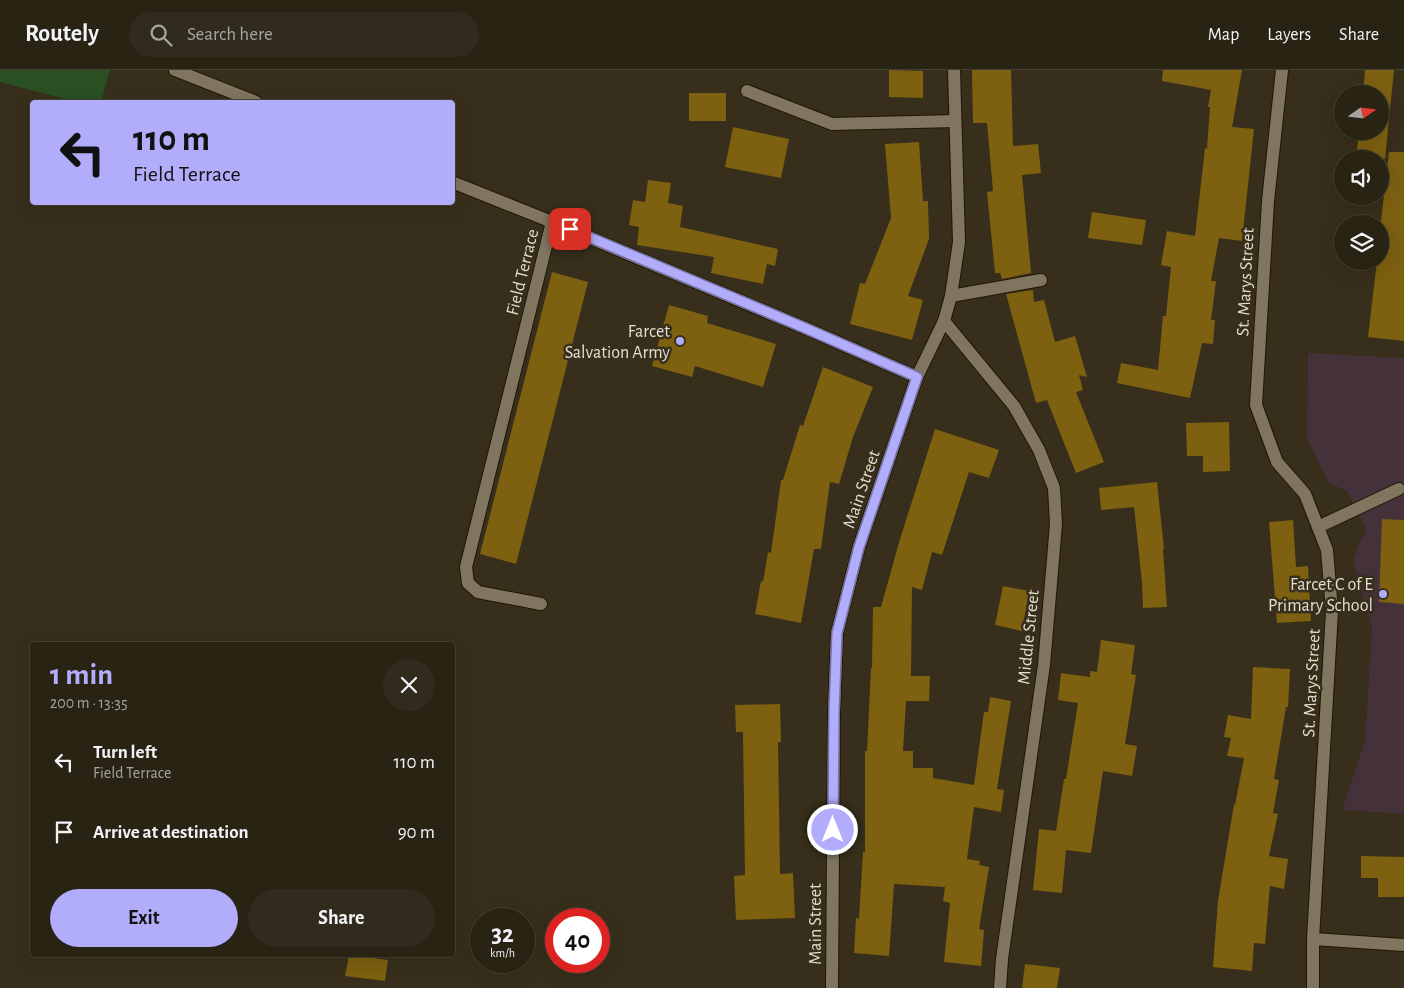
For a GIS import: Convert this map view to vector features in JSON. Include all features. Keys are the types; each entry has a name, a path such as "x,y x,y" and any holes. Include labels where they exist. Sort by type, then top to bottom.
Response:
{"street":[{"path":"175,70 251,100"},
{"name":"Main Street","path":"832,988 834,712 837,633 859,547 917,377 944,321 951,296 959,242 954,70"},
{"name":"St. Marys Street","path":"1282,70 1268,201 1256,405 1277,462 1305,494 1327,550 1332,611 1313,939 1313,988"},
{"path":"747,91 832,124 955,121"},
{"path":"455,183 552,222"},
{"name":"Field Terrace","path":"541,604 478,592 468,582 466,567 552,222 917,377"},
{"path":"951,296 1041,280"},
{"name":"Middle Street","path":"944,321 1014,406 1039,450 1054,488 1056,524 1044,665 1002,960 1000,988"},
{"path":"1318,527 1399,489"},
{"path":"1313,939 1404,945"}],"shaded area":[{"name":"Farcet C of E Primary School","path":"1308,353 1404,358 1404,814 1342,810 1365,740 1372,628 1353,560 1359,543 1367,531 1347,491 1329,483 1307,438"}],"green space":[{"path":"0,70 110,70 102,100 69,100 0,82"}],"building":[{"path":"889,70 923,71 923,98 889,97"},
{"path":"972,70 1011,70 1013,146 1038,144 1041,173 1022,175 1031,273 1002,279 1000,273 995,273 987,192 993,191 987,123 973,123"},
{"path":"1163,70 1242,70 1232,127 1254,129 1242,241 1219,238 1211,281 1216,281 1211,320 1215,320 1213,344 1202,343 1190,398 1117,383 1121,363 1158,370 1163,316 1166,316 1171,267 1161,265 1167,231 1195,236 1205,148 1207,149 1210,107 1208,107 1211,90 1162,81"},
{"path":"1365,70 1394,70 1389,119 1389,85 1364,85"},
{"path":"689,93 726,93 726,121 689,121"},
{"path":"733,127 789,139 781,178 725,167"},
{"path":"1358,140 1387,140 1386,150 1357,150"},
{"path":"919,142 923,201 928,201 929,239 908,296 923,300 912,340 850,324 860,283 865,284 891,218 885,144"},
{"path":"1389,152 1404,152 1404,341 1368,337 1376,270 1389,270 1389,215 1382,215 1383,205 1389,205"},
{"path":"648,180 671,183 668,203 683,206 680,227 778,249 775,266 767,264 763,284 711,273 714,257 637,245 639,227 629,225 633,200 645,202"},
{"path":"1092,212 1146,220 1142,245 1088,238"},
{"path":"552,272 588,282 516,564 480,554"},
{"path":"1033,290 1034,302 1044,300 1055,342 1075,336 1087,377 1079,375 1083,390 1076,392 1104,462 1076,473 1047,400 1036,403 1006,294"},
{"path":"669,305 708,316 707,323 776,344 763,387 695,366 692,377 652,366"},
{"path":"823,367 873,387 853,437 839,484 830,482 821,549 814,549 801,623 755,614 768,552 771,553 781,480 783,480 800,425 803,426"},
{"path":"1229,422 1230,471 1203,472 1203,456 1187,456 1186,423"},
{"path":"935,429 999,450 989,478 969,472 942,555 932,552 922,590 912,587 911,676 930,676 929,701 906,701 903,751 913,751 913,768 933,768 933,778 974,785 984,712 988,712 990,697 1011,701 997,789 1004,790 1001,812 974,807 967,859 980,861 979,865 989,867 979,929 984,930 981,966 944,962 950,903 943,901 945,887 894,884 889,956 854,953 856,918 859,919 863,852 865,852 865,751 867,751 872,668 873,607 881,607 900,539"},
{"path":"1157,482 1164,549 1167,607 1143,608 1134,507 1101,510 1099,488"},
{"path":"1382,519 1404,520 1404,604 1379,602"},
{"path":"1293,520 1296,567 1308,566 1311,621 1277,623 1269,522"},
{"path":"1003,586 1029,591 1022,631 995,625"},
{"path":"1101,640 1135,645 1131,674 1136,675 1125,744 1137,746 1132,776 1103,771 1091,853 1066,850 1062,893 1033,890 1039,829 1056,831 1078,703 1058,700 1061,673 1090,677 1090,671 1097,672"},
{"path":"1253,667 1290,669 1288,707 1286,707 1274,779 1279,780 1273,813 1278,814 1269,856 1288,859 1284,889 1270,886 1265,944 1254,943 1252,971 1213,967 1218,901 1234,804 1244,758 1227,756 1231,738 1224,737 1228,715 1251,719"},
{"path":"780,704 781,742 778,742 780,874 793,873 795,918 736,920 734,876 745,875 743,732 736,732 735,705"},
{"path":"1361,856 1404,857 1404,897 1378,897 1378,878 1361,878"},
{"path":"349,957 388,960 385,981 345,976"},
{"path":"1025,964 1060,968 1057,988 1022,988"}],"place":[{"name":"Farcet Salvation Army","path":"680,341"},
{"name":"Farcet C of E Primary School","path":"1383,594"}],"route":[{"path":"570,229 917,377 859,547 837,633 833,830"}]}
